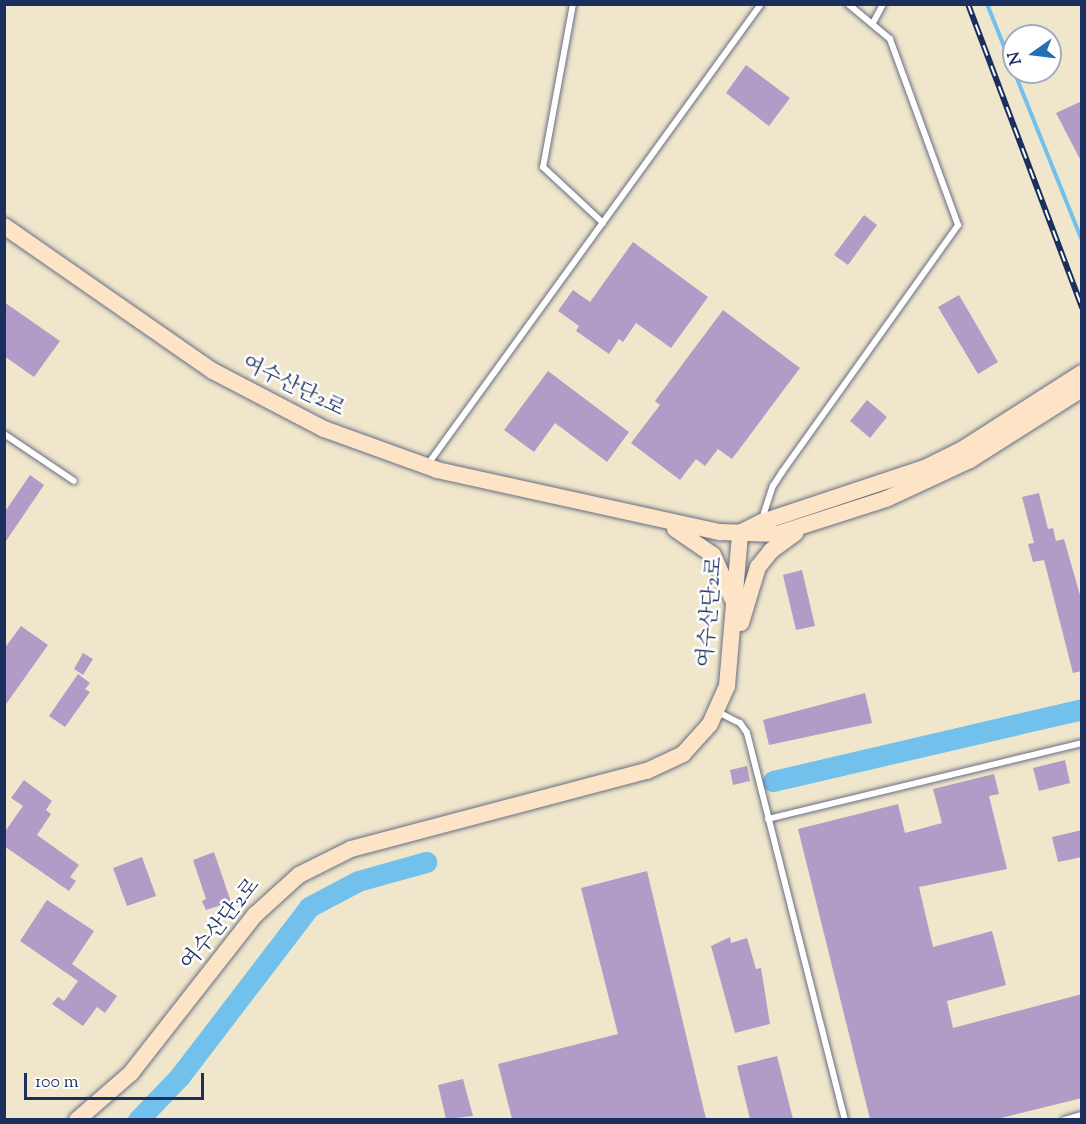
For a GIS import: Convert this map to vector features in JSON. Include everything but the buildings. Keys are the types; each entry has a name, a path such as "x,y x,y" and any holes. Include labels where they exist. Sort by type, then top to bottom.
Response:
{"street":[{"name":"여수산단2로","path":"4,226 239,387 324,429 426,467 658,520 740,533 732,649 727,686 718,711 683,754 660,766 369,843 299,875 255,915 131,1073 77,1119"},
{"path":"740,533 762,522 927,467 963,449 1082,373"},
{"path":"740,533 763,536 805,527 886,499 960,465 1082,389"},
{"path":"658,520 713,555 734,603"},
{"path":"732,649 758,567 772,550 805,527"}],"lane":[{"path":"573,4 543,167 603,223"},
{"path":"426,467 761,4"},
{"path":"762,522 772,486 958,225 891,44 873,23 848,4"},
{"path":"873,23 883,4"},
{"path":"4,434 74,481"},
{"path":"718,711 744,728 845,1119"},
{"path":"768,819 1082,743"},
{"path":"1064,1119 1082,1115"}],"waterway":[{"path":"987,4 1082,240"},
{"path":"773,781 1082,709"},
{"path":"138,1120 180,1076 309,907 358,881 426,862"}],"railway":[{"path":"968,4 1082,308"}]}
